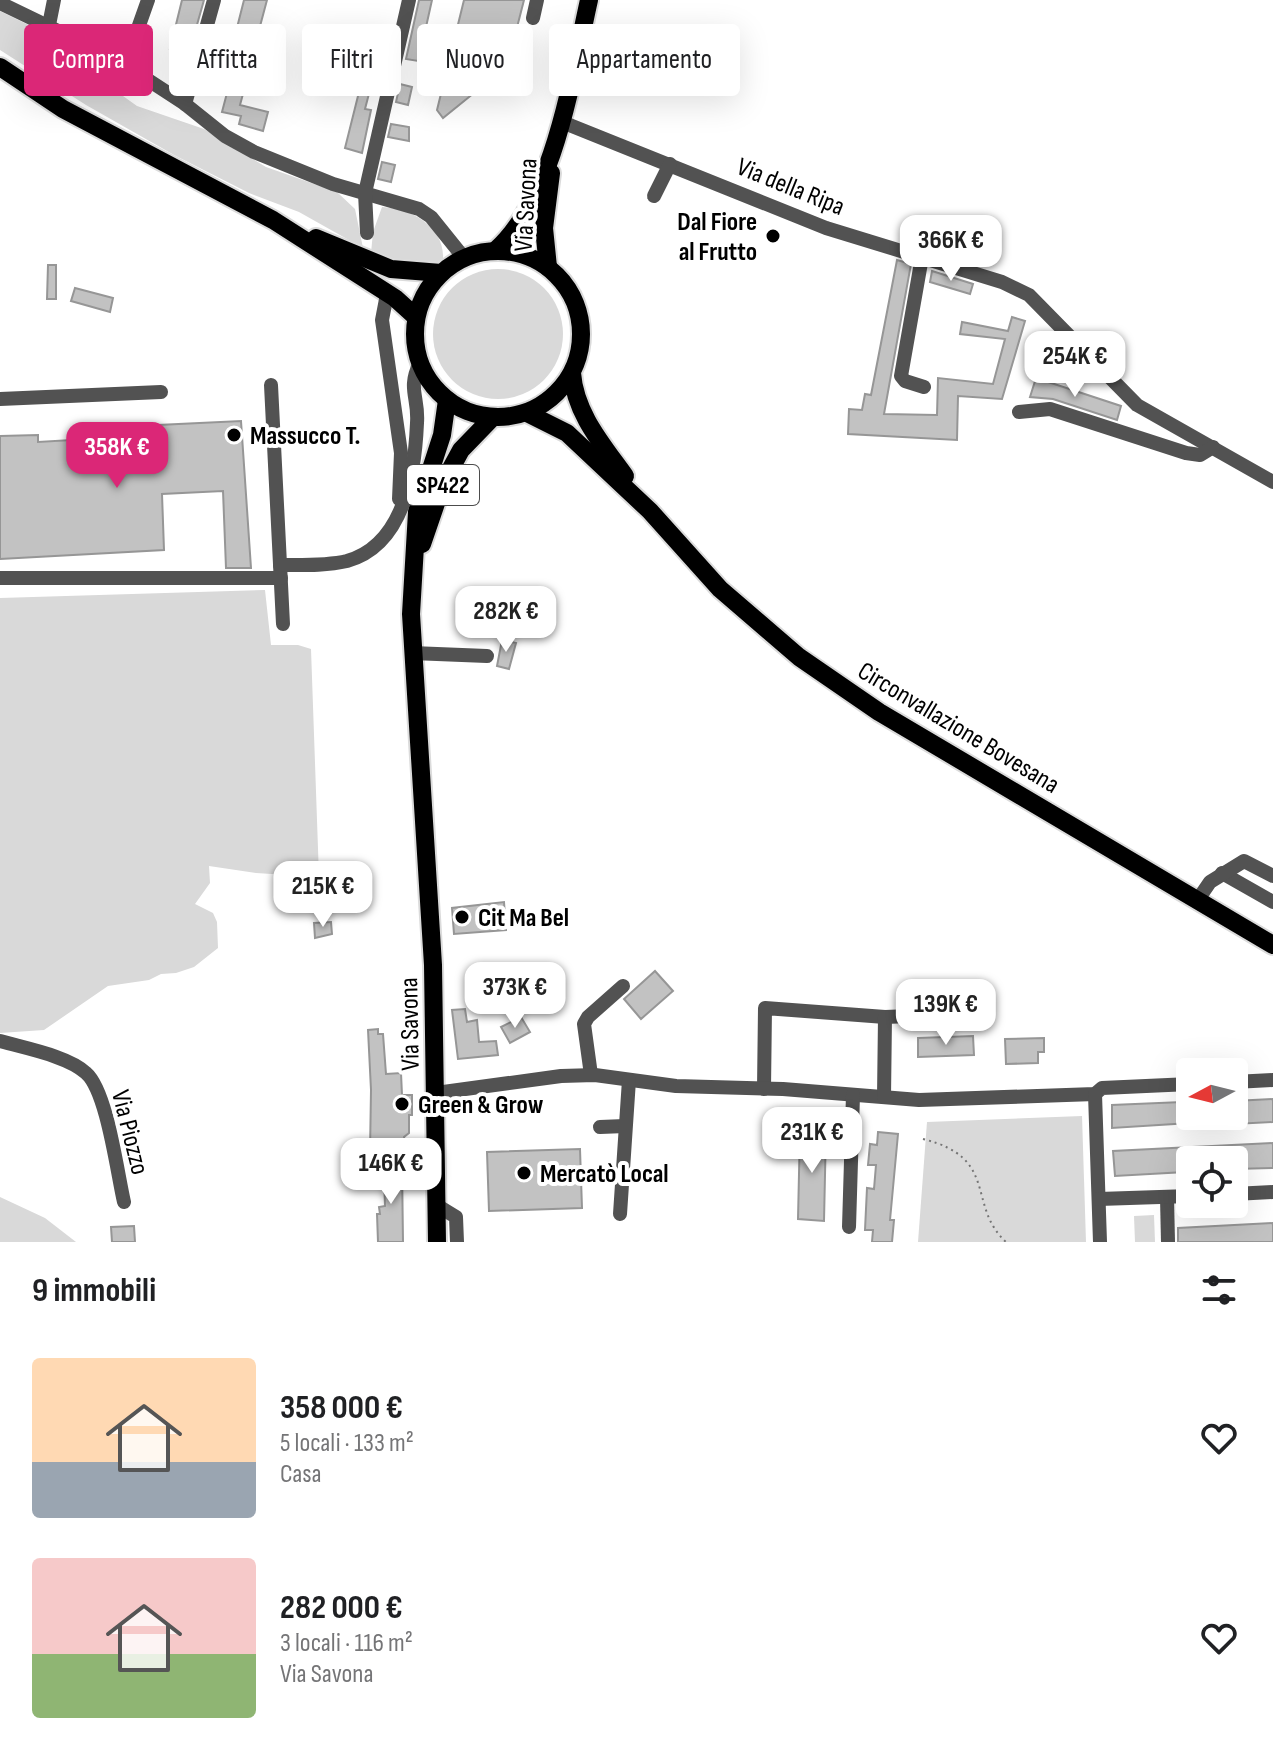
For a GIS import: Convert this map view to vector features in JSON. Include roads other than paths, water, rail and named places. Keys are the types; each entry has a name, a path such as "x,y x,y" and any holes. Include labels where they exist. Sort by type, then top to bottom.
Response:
{"main road":[{"name":"Via Savona","path":"496,250 508,240 529,205 554,146 589,0"},
{"path":"0,67 63,109 341,256 416,317"},
{"name":"Via Savona","path":"548,267 544,228 554,146"},
{"path":"496,250 532,258 548,267 570,291 582,332 572,373 560,390 545,404 527,413 492,418 468,412 447,400 431,384 420,363 415,341 416,317 425,293 441,273 464,258 496,250"},
{"path":"341,256 391,269 441,273"},
{"name":"Circonvallazione Bovesana","path":"572,373 574,394 590,427 650,511"},
{"name":"Via Savona","path":"437,1242 433,965 412,653 417,512 442,435 447,400"},
{"name":"Circonvallazione Bovesana","path":"527,413 567,433 650,511 720,589 799,657 879,712 1273,945"},
{"name":"Via Savona","path":"414,565 443,483 461,450 492,418"}],"street":[{"path":"49,24 54,0"},
{"path":"140,24 148,0"},
{"path":"185,104 214,0"},
{"path":"367,233 365,193 409,0"},
{"path":"533,18 537,0"},
{"path":"0,3 47,24"},
{"path":"153,83 225,136 279,164 333,184 419,209 431,217 464,258"},
{"name":"Via della Ripa","path":"562,122 826,228 1002,282 1029,295 1137,405 1273,482"},
{"path":"654,196 670,164"},
{"path":"922,257 901,376 905,381 924,387"},
{"path":"387,294 382,320 401,453 397,517"},
{"path":"0,578 280,572 349,561 374,546 397,517 413,478 418,418 412,379 420,363"},
{"path":"271,385 283,624"},
{"path":"0,399 161,392"},
{"path":"1019,412 1050,409 1186,453 1200,455 1213,447"},
{"path":"412,653 487,656"},
{"path":"1197,901 1210,882 1244,861 1273,876"},
{"path":"1222,873 1273,902"},
{"path":"591,1075 584,1024 623,986"},
{"path":"764,1089 765,1008 885,1017 987,1013"},
{"path":"884,1097 885,1017"},
{"name":"Via Piozzo","path":"0,1041 68,1062 86,1072 96,1086 103,1107 124,1202"},
{"path":"436,1093 561,1076 591,1075 676,1086 919,1100 1095,1094 1102,1088 1176,1085"},
{"path":"620,1214 629,1080"},
{"path":"1248,1081 1273,1080"},
{"path":"1095,1094 1100,1242"},
{"path":"849,1227 853,1095"},
{"path":"600,1127 625,1126"},
{"path":"1248,1193 1273,1192"},
{"path":"1167,1197 1168,1242"},
{"path":"1099,1199 1176,1197"},
{"path":"438,1206 456,1217 457,1242"}],"place":[{"name":"Dal Fiore al Frutto","path":"773,236"},
{"name":"Massucco T.","path":"234,435"},
{"name":"Cit Ma Bel","path":"462,917"},
{"name":"Green & Grow","path":"402,1104"},
{"name":"Mercatò Local","path":"524,1173"}]}
